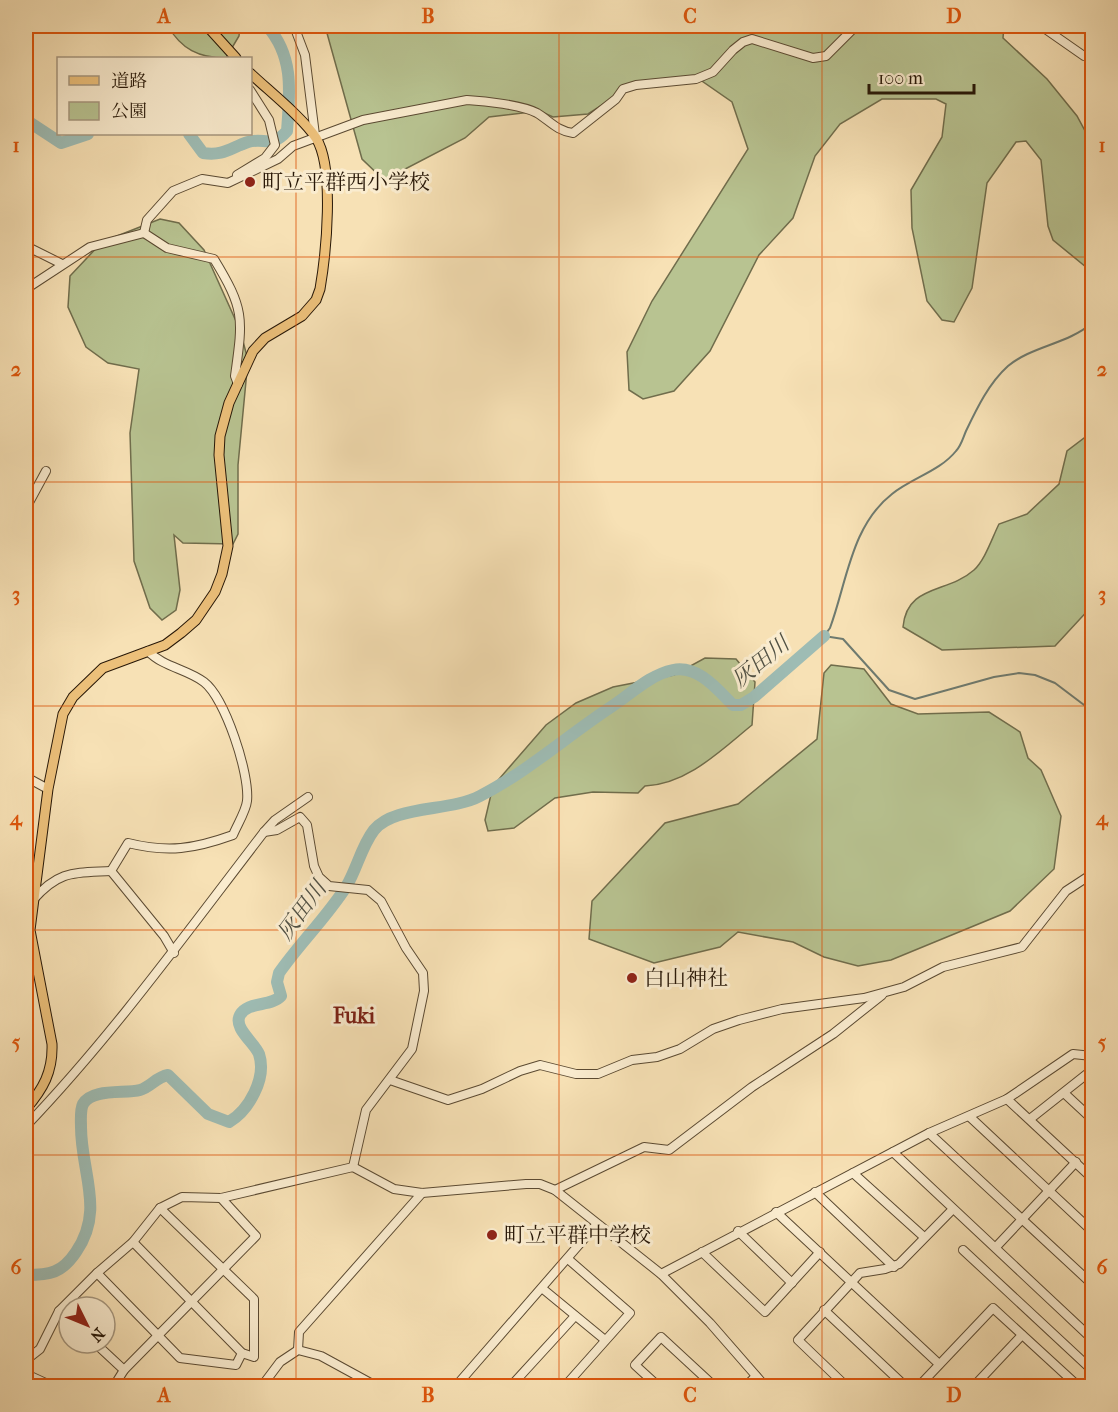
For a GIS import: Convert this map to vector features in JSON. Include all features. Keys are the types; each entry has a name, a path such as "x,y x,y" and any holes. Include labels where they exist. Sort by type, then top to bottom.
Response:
{"main road":[{"path":"207,26 235,57"},
{"path":"26,1108 45,1084 52,1052 30,930 48,789 61,724 73,697 103,668 165,645 196,620 222,574 228,546 219,476 220,436 238,384 253,351 265,338 302,316 316,300 320,289 327,218 322,151 315,137 304,125 252,75"}],"street":[{"path":"294,26 305,55 315,137"},
{"path":"144,233 147,220 173,191 202,179 228,183 248,176 278,159 293,146 373,118 467,100 535,112 561,132 573,133 616,99 623,89 636,85 696,78 712,72 743,42 752,39 813,58 826,56 856,26"},
{"path":"1041,26 1084,56 1092,58"},
{"path":"221,182 265,158 274,141 264,109 252,93"},
{"path":"26,289 90,247 144,233 167,248 214,259 233,290 241,314 234,376 238,384"},
{"path":"26,246 62,264"},
{"path":"26,508 46,471"},
{"path":"111,871 128,843 158,850 192,847 233,835 248,802 244,765 225,710 215,692 202,681 156,659 148,651"},
{"path":"26,777 48,789"},
{"path":"26,1126 174,953 264,832 275,820 308,797"},
{"path":"264,832 277,830 300,817 307,825 314,866 319,877 329,886 368,890 381,901 406,948 423,973 424,991 412,1049 366,1110 353,1167"},
{"path":"33,900 47,884 66,873 111,871"},
{"path":"111,871 165,936 174,953"},
{"path":"390,1080 448,1100 482,1089 520,1071 540,1065 576,1074 598,1074 632,1060 680,1049 712,1029 739,1020 782,1009 864,998 904,987 943,967 1022,947 1066,891 1092,874"},
{"path":"555,1190 644,1147 669,1150 752,1087 833,1034 886,992"},
{"path":"661,1274 738,1231 929,1133 970,1117 1006,1099 1073,1054 1092,1056"},
{"path":"1030,1119 1092,1070"},
{"path":"1064,1093 1092,1119"},
{"path":"1006,1099 1092,1178"},
{"path":"970,1117 1092,1231"},
{"path":"929,1133 1092,1284"},
{"path":"893,1152 1088,1335 1092,1330"},
{"path":"996,1247 1076,1162"},
{"path":"75,1295 133,1242 160,1208 182,1197 221,1198 353,1167 394,1189 422,1193 540,1184 555,1190 661,1274 710,1323 765,1386"},
{"path":"853,1173 924,1238"},
{"path":"815,1192 894,1267"},
{"path":"298,1350 299,1332 422,1193"},
{"path":"114,1386 124,1370 256,1236 221,1198"},
{"path":"133,1242 242,1353 254,1357 254,1299 225,1268 160,1208"},
{"path":"846,1386 798,1340 860,1273 894,1267 953,1209"},
{"path":"776,1212 939,1364"},
{"path":"456,1386 543,1289 597,1224"},
{"path":"738,1231 792,1283"},
{"path":"963,1250 1092,1371"},
{"path":"702,1252 765,1312 819,1252"},
{"path":"565,1386 630,1313 568,1259"},
{"path":"97,1273 180,1358 236,1365 242,1353"},
{"path":"543,1289 605,1341"},
{"path":"919,1386 993,1308 1078,1386"},
{"path":"824,1310 905,1386"},
{"path":"26,1360 40,1349 57,1315"},
{"path":"511,1386 575,1316"},
{"path":"974,1386 1022,1335"},
{"path":"658,1386 634,1365 661,1337 714,1386"},
{"path":"262,1386 280,1362 298,1350 321,1356 376,1386"},
{"path":"108,1355 124,1370"},
{"path":"26,1374 52,1386"},
{"path":"746,1386 756,1376"}],"green space":[{"path":"168,26 240,26 239,36 227,57 212,57 192,51 173,34"},
{"path":"325,26 1004,26 1003,38 1047,79 1077,116 1092,144 1092,272 1053,240 1048,226 1041,160 1026,141 1016,142 987,183 972,288 954,322 942,320 927,301 912,228 911,190 942,137 946,104 936,99 882,99 840,124 815,156 793,218 759,255 710,351 674,391 643,399 629,390 627,352 652,301 748,149 732,102 696,77 635,84 588,114 553,117 540,111 489,117 465,138 384,180 362,159"},
{"path":"160,219 179,223 204,250 240,330 248,360 238,465 238,534 233,544 183,543 174,535 180,590 176,610 162,620 150,608 134,561 130,433 139,369 108,363 86,347 68,307 70,276 102,242"},
{"path":"1092,432 1092,606 1055,646 942,650 903,627 906,613 912,603 920,596 963,578 974,570 985,555 999,524 1027,514 1059,484 1067,451"},
{"path":"705,658 736,659 755,682 752,725 716,755 676,779 645,786 638,793 593,792 555,798 514,828 488,831 485,820 493,786 546,725 576,703 613,687 674,675"},
{"path":"831,665 864,669 891,704 918,714 989,712 1020,732 1028,758 1041,770 1061,816 1054,869 1010,911 891,960 858,966 824,957 793,942 738,932 720,947 654,963 589,939 592,901 665,823 738,804 817,739 824,673"}],"waterway":[{"path":"190,135 203,153 210,154 248,142 277,140 287,131 289,89 286,62 276,38 267,26"},
{"path":"26,120 61,143 85,135"},
{"path":"824,636 830,628 859,538 878,507 892,494 942,464 956,451 984,396 1008,366 1028,354 1072,336 1092,323"},
{"path":"824,636 843,639 889,690 915,699 994,677 1019,673 1035,675 1055,683 1092,711"},
{"name":"灰田川","path":"26,1275 49,1273 60,1269 71,1259 85,1236 90,1206 82,1144 81,1109 87,1099 109,1092 140,1090 168,1075 208,1114 229,1122 243,1110 258,1083 261,1063 259,1054 239,1025 240,1015 248,1008 272,1002 281,996 277,982 279,973 346,887 362,851 374,830 383,822 408,812 454,805 480,796 531,765 640,685 664,672 682,669 691,671 714,686 733,705 741,705 754,697 824,636"}],"place":[{"name":"町立平群西小学校","path":"250,182"},
{"name":"白山神社","path":"632,978"},
{"name":"町立平群中学校","path":"492,1235"}],"district":[{"name":"Fuki","path":"354,1015"}]}
